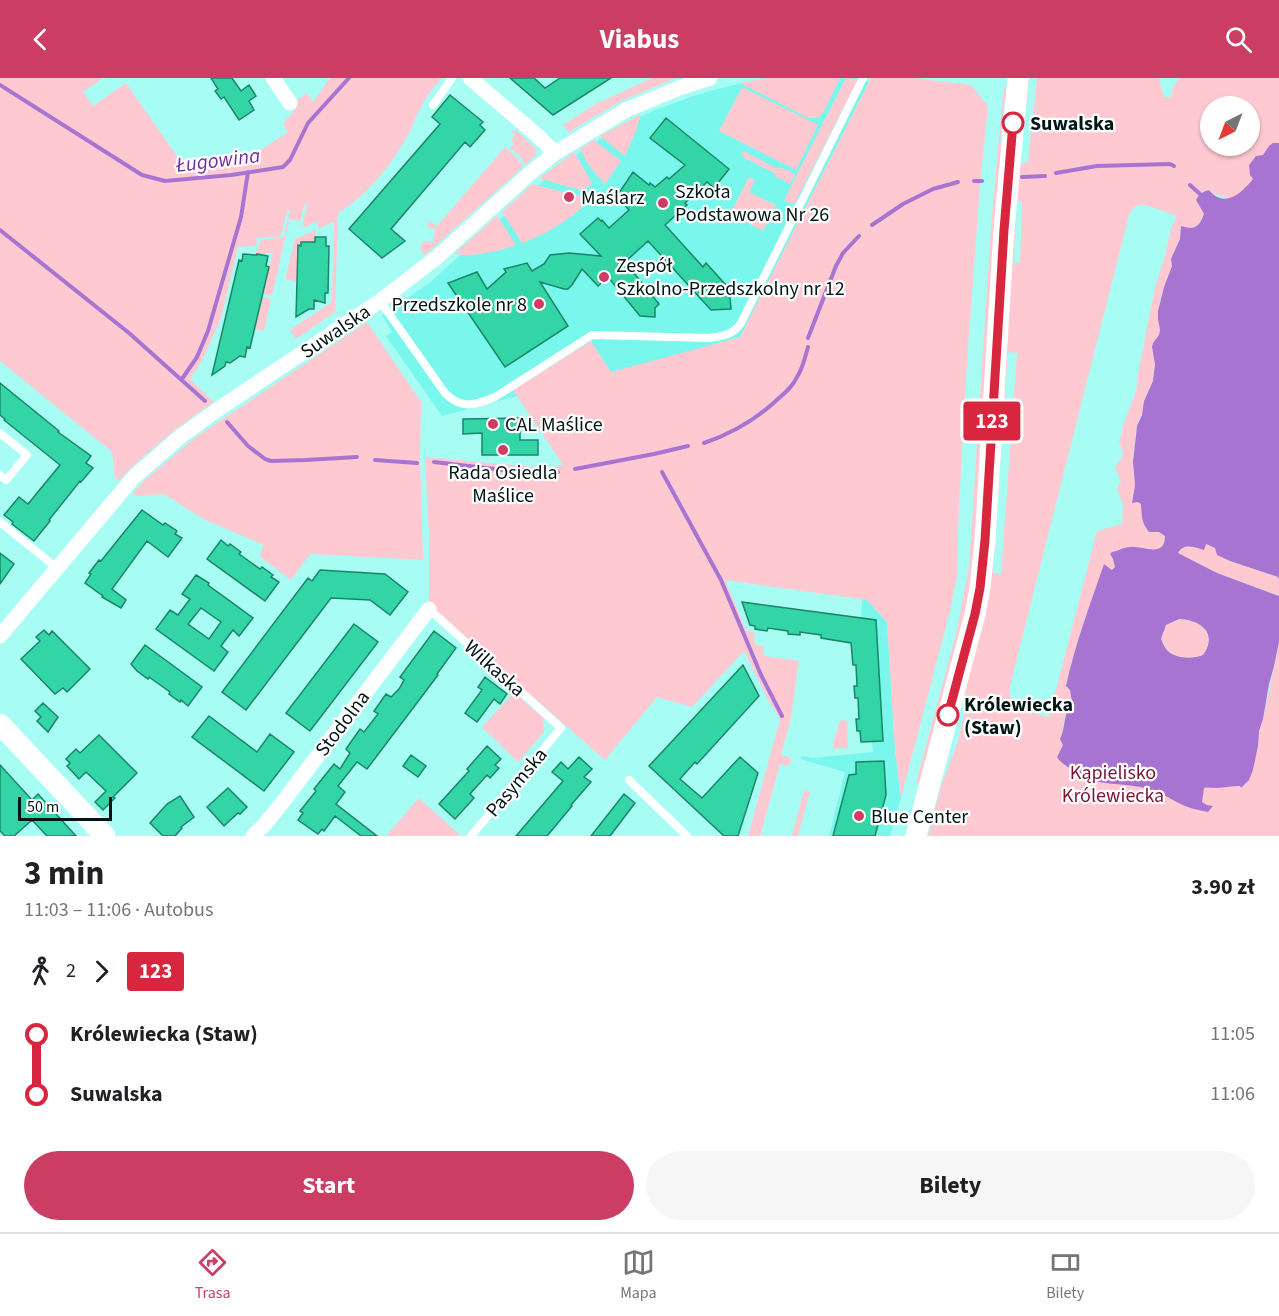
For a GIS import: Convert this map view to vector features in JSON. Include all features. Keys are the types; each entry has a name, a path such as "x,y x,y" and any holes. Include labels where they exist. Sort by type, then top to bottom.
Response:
{"street":[{"path":"273,78 290,103"},
{"path":"470,78 555,153"},
{"name":"Suwalska","path":"0,636 134,477 181,436 380,301 436,258 555,153 626,110 710,78"},
{"path":"916,836 980,588 1004,230 1018,78"},
{"name":"Stodolna","path":"253,836 282,803 429,609"},
{"path":"0,724 105,836"}],"lane":[{"path":"432,105 452,78"},
{"path":"380,301 450,398 463,404 480,403 495,397 592,334 709,338 721,337 735,331 752,302 863,78"},
{"path":"0,433 27,454 6,480 0,475"},
{"path":"0,522 57,568"},
{"name":"Wilkaska","path":"429,609 561,728"},
{"name":"Pasymska","path":"471,836 561,728"},
{"path":"629,780 687,836"}],"shaded area":[{"name":"Zespół Szkolno-Przedszkolny nr 12","path":"767,78 859,78 869,82 740,337 728,340 564,464 517,396 442,416 386,336 392,332 382,315 428,284 562,164 619,127 655,110 696,95"},
{"path":"1273,143 1279,143 1279,580 1278,577 1217,555 1215,548 1206,544 1204,550 1186,547 1178,553 1217,573 1279,596 1279,642 1249,780 1241,788 1240,786 1204,788 1202,802 1213,806 1208,812 1188,807 1151,790 1091,780 1081,776 1057,757 1063,745 1060,739 1067,711 1072,702 1070,690 1066,686 1083,625 1104,564 1112,570 1115,567 1110,554 1112,552 1130,547 1157,549 1164,543 1165,536 1159,532 1149,532 1146,528 1142,519 1141,504 1132,503 1135,485 1133,462 1137,426 1153,381 1155,364 1152,347 1160,330 1158,311 1172,266 1171,259 1180,239 1181,226 1193,228 1200,222 1204,214 1196,200 1203,192 1209,190 1215,196 1227,199 1244,189 1253,179 1249,165 1256,156 1263,155","holes":["1179,619 1201,625 1208,635 1209,641 1203,655 1190,658 1181,657 1165,648 1161,639 1166,625"]},
{"path":"862,599 867,600 887,622 895,750 901,798 890,836 829,836 845,772 800,759 801,756 813,758 873,752 861,618"}],"green space":[{"path":"0,78 103,78 83,92 93,106 126,83 181,162 253,155 288,132 283,124 297,107 294,102 307,93 313,102 330,78 442,78 427,97 393,160 368,189 338,213 335,312 296,339 290,330 332,302 334,221 319,229 318,221 302,228 307,204 304,205 300,221 288,219 290,210 287,211 281,236 257,238 255,246 238,247 221,318 202,361 190,379 214,402 164,439 118,481 115,478 112,452 0,361"},
{"path":"652,78 676,78 621,101 569,132 563,125 596,104"},
{"path":"768,78 840,78 824,111 818,118 808,118 740,83"},
{"path":"846,78 858,79 794,205 784,200"},
{"path":"871,78 913,78 971,85 988,106 968,348 957,576 901,798 895,750 887,622 867,600 725,580 746,630 755,633 756,645 764,646 764,656 799,661 791,718 781,755 791,758 789,766 780,764 760,836 748,836 780,719 744,651 692,707 657,697 605,760 431,607 425,457 547,468 563,465 513,390 591,341 611,372 740,337"},
{"name":"Kąpielisko Królewiecka","path":"1027,78 1029,78 1020,165 1028,161 1037,78 1159,78 1164,97 1171,97 1174,85 1180,78 1279,78 1279,143 1271,145 1263,155 1253,159 1250,163 1253,179 1246,188 1231,197 1203,191 1199,195 1204,214 1200,223 1195,227 1181,226 1180,239 1171,259 1172,266 1160,301 1158,319 1160,330 1153,343 1155,364 1153,381 1144,401 1136,431 1133,462 1135,485 1132,502 1141,504 1145,527 1149,532 1159,532 1165,536 1164,543 1157,549 1130,547 1112,552 1115,567 1112,570 1104,565 1070,670 1066,686 1070,690 1072,702 1067,711 1060,739 1222,786 1242,787 1246,784 1258,746 1259,731 1279,642 1279,836 928,836 941,786 957,744 967,703 965,702 966,670","holes":["1016,201 1022,201 1020,263 1014,263","1146,205 1177,216 1171,228 1155,287 1136,391 1119,443 1123,456 1115,467 1121,481 1117,489 1123,504 1122,524 1097,531 1049,717 1029,711 1011,700 1009,690 1129,215 1135,206","1008,352 1017,353 1001,574 993,573"]},
{"path":"1004,86 1008,94 1004,105 1000,144 1003,145 970,599 921,784 916,783 956,634 969,567 992,213"},
{"path":"742,87 818,125 796,170 719,131"},
{"path":"641,114 625,156 600,136"},
{"path":"515,130 537,150 536,155 525,165 519,155 510,148 514,144 511,140 515,135 511,132"},
{"path":"594,140 621,161 605,184 589,166 580,149"},
{"path":"505,147 523,167 425,255 420,250 423,241 433,242 435,229 427,227 429,221 437,226"},
{"path":"743,151 778,169 780,167 795,174 790,184 741,156"},
{"path":"573,153 592,183 584,191 541,179 541,177"},
{"path":"749,177 755,180 749,192 776,205 763,231 730,214"},
{"path":"532,184 580,196 587,203 556,226 522,243 502,212"},
{"path":"496,217 516,245 477,254 455,253"},
{"path":"287,221 289,221 272,296 260,292 264,288 273,253 255,255 261,240 284,237"},
{"path":"316,230 315,242 298,246 297,282 285,279 295,239"},
{"path":"262,297 271,299 264,331 251,328"},
{"path":"367,322 421,402 423,560 310,554 291,580 259,556 262,544 203,519 164,494 136,496 133,493 146,479 196,437"},
{"path":"1206,544 1215,547 1218,555 1230,561 1279,577 1279,596 1217,573 1177,553 1186,547 1203,549"},
{"path":"1179,619 1195,622 1205,630 1209,641 1203,655 1190,658 1181,657 1165,648 1161,639 1166,625"},
{"path":"514,692 543,718 544,732 518,762 482,727"},
{"path":"840,720 847,721 848,748 834,749 833,744"},
{"path":"804,790 810,792 798,836 792,836"},
{"path":"419,798 459,834 457,836 386,836"}],"building":[{"path":"211,78 232,78 241,91 249,85 256,96 249,101 254,110 239,120 224,97 221,99 215,91 218,89"},
{"path":"510,78 534,78 545,88 560,78 611,78 553,115"},
{"path":"450,95 483,122 480,125 485,130 470,147 465,142 391,229 405,241 382,258 349,229 440,124 432,117"},
{"path":"666,118 729,169 714,188 707,182 665,225 703,267 706,263 734,294 730,297 731,309 711,310 648,241 625,262 659,304 655,308 655,317 640,316 608,277 598,286 582,269 568,289 540,282 568,326 505,367 448,283 477,272 487,289 506,272 504,269 527,263 532,271 544,264 550,255 569,253 601,256 580,234 598,218 609,228 629,210 617,196 633,172 655,187 667,177 669,179 685,165 650,138"},
{"path":"315,237 326,237 326,246 329,246 328,293 325,293 325,303 314,300 314,309 309,309 296,317 298,245 301,246 301,242 315,242"},
{"path":"243,254 268,256 266,266 269,267 250,348 247,347 245,357 240,356 230,363 226,362 225,366 212,375 239,260 242,261"},
{"path":"0,383 58,432 91,456 86,463 93,468 80,481 34,541 4,515 19,497 28,504 60,465 0,415"},
{"path":"520,418 520,440 538,440 538,455 482,455 482,433 463,434 463,419"},
{"path":"142,510 163,525 165,523 177,531 175,534 182,538 168,557 147,541 112,589 126,600 121,608 102,597 85,583 99,560 101,561"},
{"path":"221,540 241,552 239,554 260,569 262,567 279,582 265,601 207,559"},
{"path":"0,553 14,564 0,584"},
{"path":"320,570 385,574 408,592 390,615 370,600 331,598 246,710 222,692 308,578 312,581"},
{"path":"196,575 253,618 239,636 233,630 221,646 228,652 214,671 156,629 170,610 178,615 190,599 182,594","holes":["201,608 221,622 209,639 188,624"]},
{"path":"742,602 876,620 883,741 861,742 860,731 857,731 858,698 855,698 854,686 857,686 856,665 853,665 851,643 821,638 821,635 800,632 800,635 788,634 788,631 768,628 767,631 755,629 755,626 750,625"},
{"path":"354,624 378,642 310,731 286,713"},
{"path":"44,630 49,635 52,631 90,669 67,692 63,688 55,694 21,659 40,641 36,637"},
{"path":"434,631 456,648 367,769 357,762 338,786 345,792 336,804 377,836 361,836 335,816 324,831 322,829 318,834 298,820 303,813 300,811 334,764 340,769 350,753 346,749 360,729 364,732 378,714 374,711 386,694 391,697 399,689 404,680 400,677"},
{"path":"145,645 202,687 188,706 149,677 148,679 137,671 131,664"},
{"path":"743,665 759,696 697,764 695,762 680,779 702,798 740,757 758,773 738,836 724,836 649,766"},
{"path":"485,677 507,694 500,704 494,699 477,722 465,713 482,690 478,687"},
{"path":"43,703 58,717 48,732 37,721 41,717 35,711"},
{"path":"209,716 257,752 270,734 294,752 264,791 192,737"},
{"path":"99,735 137,773 103,810 95,802 106,791 86,772 79,779 67,766 70,763 66,759 76,749 80,753"},
{"path":"487,746 501,759 495,765 499,768 490,778 487,775 470,794 474,798 455,819 439,804 469,771 467,769"},
{"path":"411,755 426,766 418,777 403,766"},
{"path":"579,757 592,769 584,777 591,782 572,806 547,836 516,836 563,781 552,772 561,762 568,769"},
{"name":"Blue Center","path":"884,761 886,795 875,836 833,836 849,775 856,774 856,762"},
{"path":"0,765 32,800 38,794 76,836 47,836 32,820 14,836 5,836 0,831"},
{"path":"228,788 247,807 224,826 207,807"},
{"path":"624,794 635,803 610,836 591,836"},
{"path":"180,796 194,817 181,827 175,836 163,836 150,823 167,804"}],"waterway":[{"name":"Ługowina","path":"0,85 142,175 165,181 231,175 283,167 290,160 308,123 349,78"},
{"path":"1056,173 1097,166 1170,164 1174,166"},
{"path":"182,379 197,357 208,331 241,217 248,172"},
{"path":"1022,177 1045,176"},
{"path":"974,181 982,181"},
{"path":"872,225 903,204 933,189 958,182"},
{"path":"1190,185 1200,194"},
{"path":"0,230 129,333 205,401"},
{"path":"808,338 836,266 843,253 859,236"},
{"path":"704,443 744,425 784,393 799,374 808,347"},
{"path":"227,422 248,446 271,461 357,457"},
{"path":"575,469 688,446"},
{"path":"375,460 417,463"},
{"path":"434,462 539,474 558,472"},
{"path":"662,472 721,580 761,675 782,716"}],"bus line":[{"name":"123","path":"948,715 980,588 1013,123"}],"place":[{"name":"Suwalska","path":"1013,123"},
{"name":"Maślarz","path":"569,197"},
{"name":"Szkoła Podstawowa Nr 26","path":"663,203"},
{"name":"Zespół Szkolno-Przedszkolny nr 12","path":"604,277"},
{"name":"Przedszkole nr 8","path":"539,304"},
{"name":"CAL Maślice","path":"493,424"},
{"name":"Rada Osiedla Maślice","path":"503,450"},
{"name":"Królewiecka (Staw)","path":"948,715"},
{"name":"Blue Center","path":"859,816"}]}
